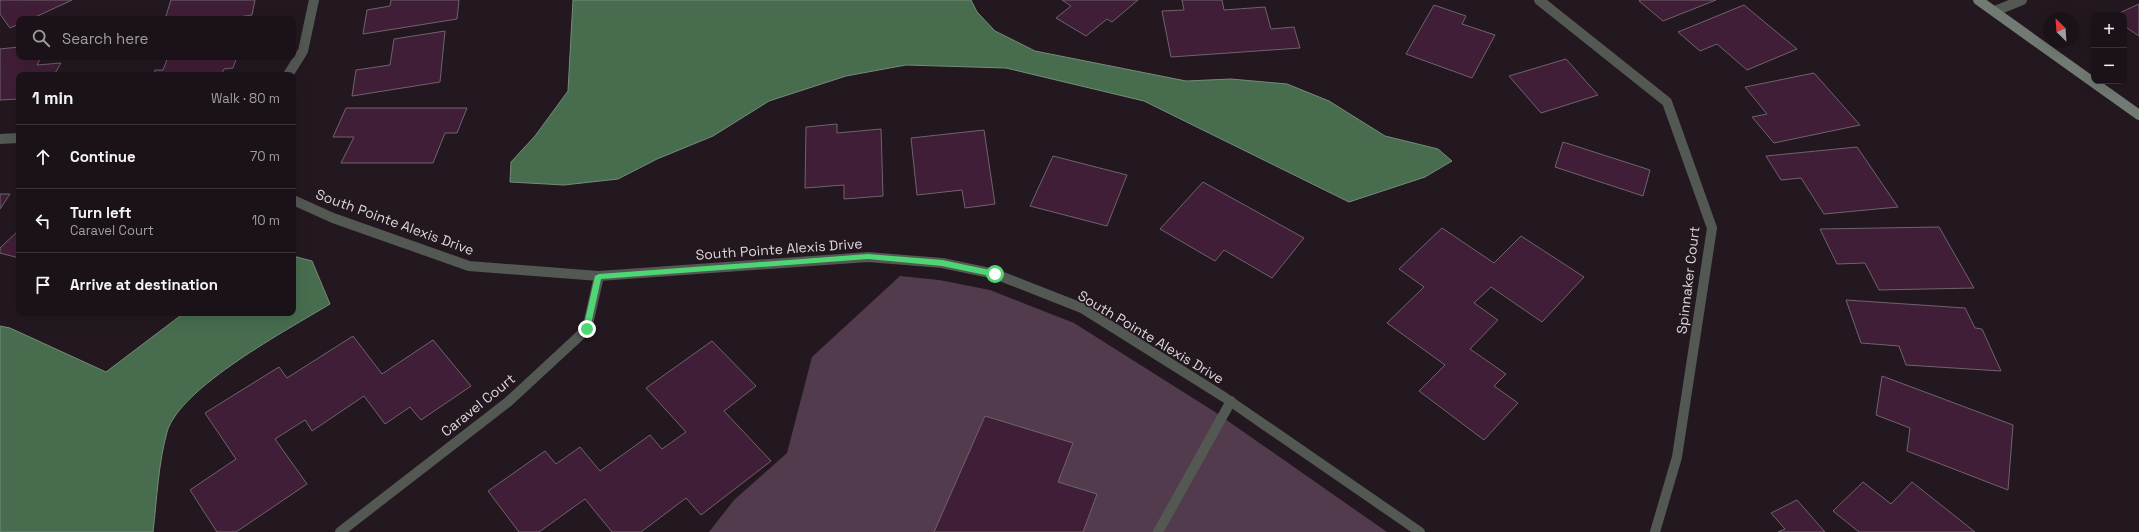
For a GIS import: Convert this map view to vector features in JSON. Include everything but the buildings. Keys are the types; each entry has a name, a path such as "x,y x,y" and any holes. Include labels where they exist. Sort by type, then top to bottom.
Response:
{"street":[{"path":"290,72 303,51 314,0"},
{"name":"Spinnaker Court","path":"1539,0 1667,102 1712,228 1677,457 1654,532"},
{"path":"1978,0 2139,115"},
{"path":"1995,11 2022,0"},
{"path":"0,139 16,138"},
{"name":"South Pointe Alexis Drive","path":"296,201 334,218 469,266 599,276 868,257 942,263 995,274 1082,308 1231,401 1420,532"},
{"name":"Caravel Court","path":"340,532 508,402 587,329 599,276"},
{"path":"1158,532 1231,401"}],"shaded area":[{"path":"573,0 971,0 977,12 995,31 1035,51 1186,81 1231,79 1287,84 1329,101 1385,136 1438,149 1452,161 1425,177 1349,202 1144,101 1006,68 906,65 846,76 769,101 713,136 657,159 618,179 564,185 510,182 511,162 535,136 568,91"},
{"path":"296,257 312,261 330,304 238,360 213,378 192,397 176,415 167,432 164,444 153,532 0,532 0,326 10,328 106,372 180,316 296,316"},
{"path":"900,276 939,280 990,290 1074,323 1215,412 1387,532 709,532 734,500 787,453 812,357"}],"route":[{"path":"587,329 599,276 868,257 942,263 995,274"}]}
